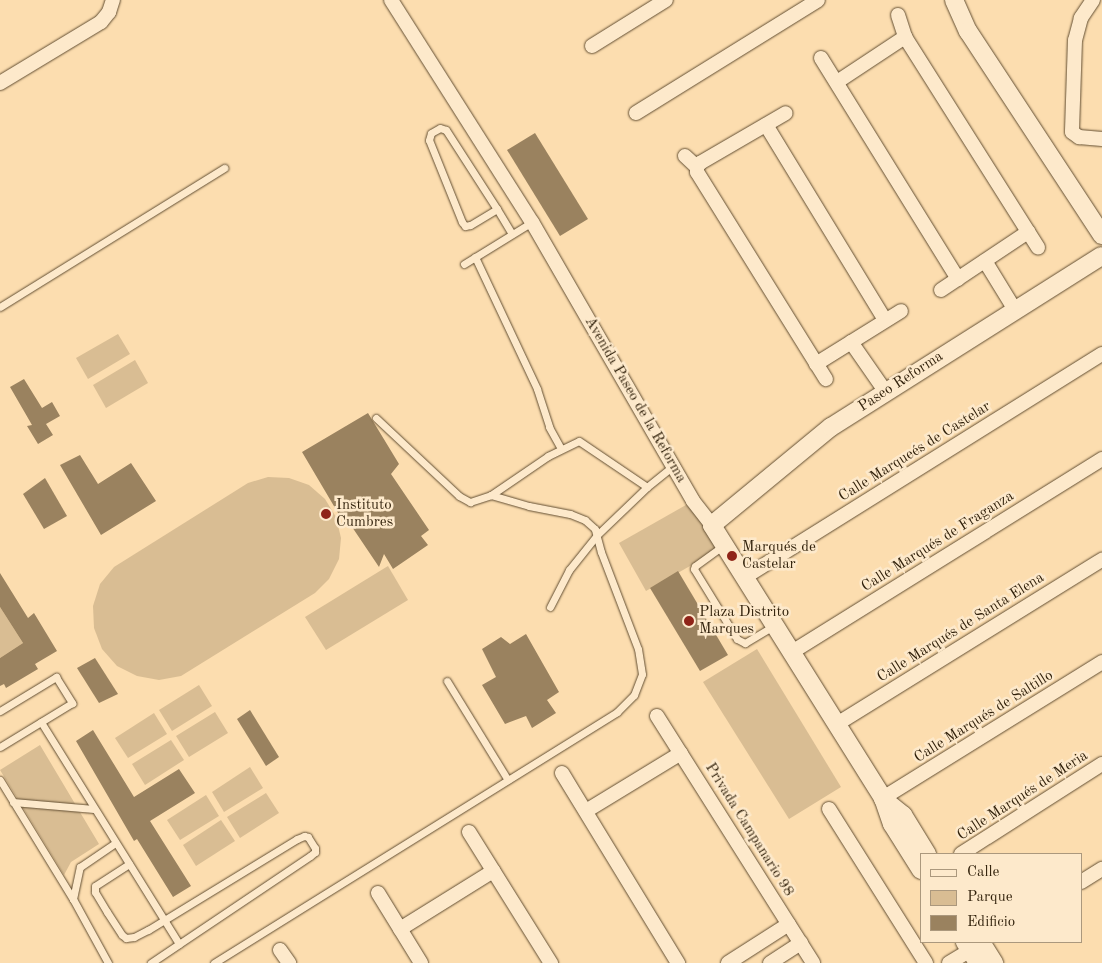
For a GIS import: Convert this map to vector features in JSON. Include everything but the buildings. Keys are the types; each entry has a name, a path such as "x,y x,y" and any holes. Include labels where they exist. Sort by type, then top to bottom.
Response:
{"street":[{"path":"0,83 101,22 109,12 113,0"},
{"name":"Avenida Paseo de la Reforma","path":"391,0 532,222 694,501 712,525 883,798 892,824 920,868"},
{"path":"592,46 666,0"},
{"path":"636,113 818,0"},
{"path":"954,0 968,31 1102,235"},
{"path":"1093,0 1081,18 1075,40 1072,132 1079,137 1102,139"},
{"path":"898,15 905,37 1038,247"},
{"path":"837,82 905,37"},
{"path":"821,58 958,279"},
{"path":"697,167 700,163 786,113"},
{"path":"766,124 885,320"},
{"path":"685,156 697,167 697,172 826,379"},
{"path":"941,290 1028,232"},
{"name":"Paseo Reforma","path":"712,525 794,455 885,392 1102,256"},
{"path":"985,261 1014,310"},
{"path":"816,364 901,311"},
{"path":"851,342 885,392"},
{"name":"Calle Marqueés de Castelar","path":"745,577 1102,354"},
{"name":"Calle Marqués de Fraganza","path":"792,652 1102,460"},
{"name":"Calle Marqués de Santa Elena","path":"837,724 1102,560"},
{"name":"Calle Marqués de Saltillo","path":"883,798 1102,662"},
{"name":"Privada Campanario 98","path":"657,716 814,963"},
{"path":"586,811 682,753"},
{"name":"Calle Marqués de Meria","path":"963,853 1102,764"},
{"path":"562,773 678,963"},
{"name":"Avenida Paseo de la Reforma","path":"883,798 903,815 926,853"},
{"path":"830,809 926,963"},
{"path":"469,832 551,963"},
{"path":"1082,881 1102,869"},
{"path":"400,929 493,871"},
{"path":"378,893 421,963"},
{"path":"728,963 789,924"},
{"path":"770,963 801,943"},
{"path":"949,963 977,947 994,963"},
{"path":"280,950 289,963"}],"lane":[{"path":"497,209 470,225 466,226 462,222 429,140 431,133 440,128 446,130 497,209 512,234"},
{"path":"0,307 224,168"},
{"path":"464,264 532,222"},
{"path":"475,257 537,389 548,427 560,449"},
{"path":"376,418 459,496 470,502 491,496 560,449 579,441 647,487"},
{"path":"550,607 569,570 597,535 647,487 674,466"},
{"path":"214,963 617,712 634,695 642,674 638,649 601,552 595,529 585,520 570,514 491,496"},
{"path":"724,544 695,566 694,570 737,639 745,643 775,625"},
{"path":"0,711 56,677 72,703 0,747"},
{"path":"448,681 508,780"},
{"path":"41,722 179,944"},
{"path":"0,780 73,899 108,963"},
{"path":"13,802 94,809"},
{"path":"129,864 95,886 95,892 122,935 126,938 134,937 164,920 304,836 315,848 315,852 310,856 151,963"},
{"path":"73,899 80,867 115,843"}],"green space":[{"path":"118,334 130,354 88,379 76,358"},
{"path":"135,360 148,383 106,408 93,385"},
{"path":"268,477 289,478 309,485 325,499 336,517 341,538 339,559 329,579 315,593 181,676 159,680 137,676 117,666 102,649 94,628 93,606 100,584 114,567 248,483"},
{"path":"693,501 720,549 646,591 619,543"},
{"path":"388,566 408,600 326,650 305,617"},
{"path":"0,607 23,643 0,658"},
{"path":"757,649 841,787 789,819 703,682"},
{"path":"199,685 212,706 172,731 159,710"},
{"path":"215,712 228,733 189,757 176,736"},
{"path":"154,713 167,734 128,758 115,738"},
{"path":"171,740 184,760 145,785 132,764"},
{"path":"40,745 99,844 71,862 64,875 0,770"},
{"path":"250,767 263,788 224,812 212,792"},
{"path":"266,793 279,813 240,838 227,817"},
{"path":"206,795 219,816 180,840 167,820"},
{"path":"221,820 235,841 196,866 183,845"}],"place":[{"name":"Instituto Cumbres","path":"326,514"},
{"name":"Marqués de Castelar","path":"732,556"},
{"name":"Plaza Distrito Marques","path":"689,621"}]}
